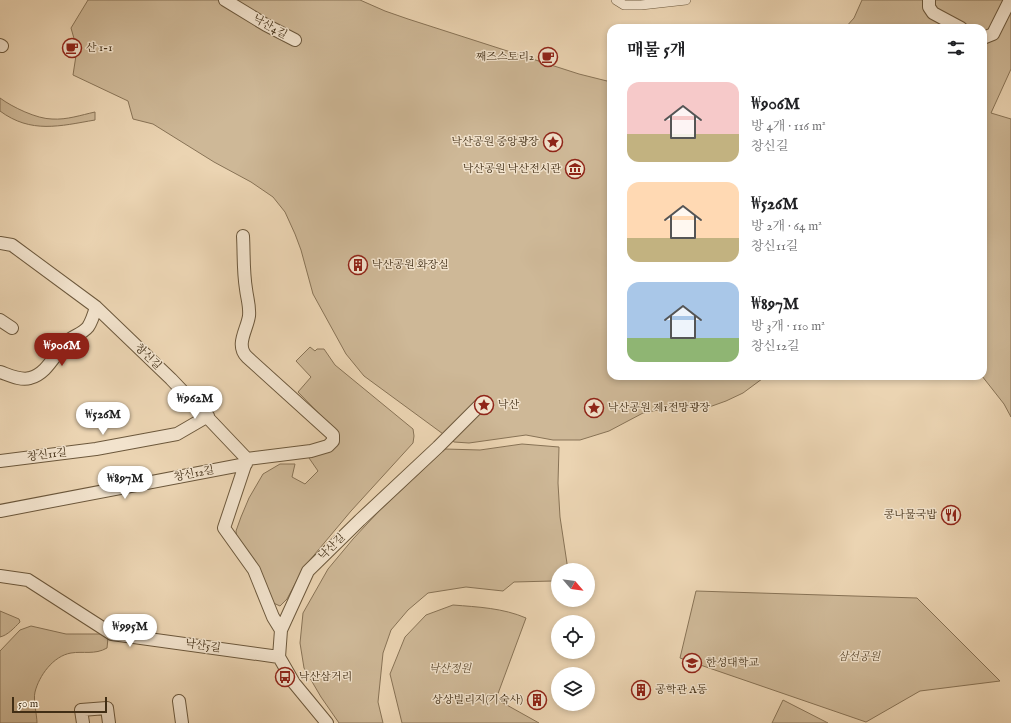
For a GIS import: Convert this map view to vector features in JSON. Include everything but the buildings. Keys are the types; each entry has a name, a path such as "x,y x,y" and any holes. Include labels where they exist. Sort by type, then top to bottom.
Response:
{"street":[{"name":"낙산4길","path":"225,0 266,25 295,40"},
{"path":"616,0 624,5 641,5 686,0"},
{"path":"929,0 928,7 933,13 954,24"},
{"path":"987,36 993,34 1010,0"},
{"name":"창신12길","path":"0,511 246,461 311,451 328,446 333,441 331,433 243,352 242,339 247,326 249,310 245,276 243,236"},
{"name":"창신길","path":"0,243 12,245 96,307 208,416 246,461"},
{"path":"0,372 22,379 29,379 40,374 70,339 84,332 88,327 96,307"},
{"path":"0,320 12,328"},
{"name":"낙산길","path":"279,657 281,630 308,571 482,403"},
{"name":"창신11길","path":"0,461 96,449 177,434 208,416"},
{"path":"246,461 224,528 254,570 273,618 281,630"},
{"name":"낙산5길","path":"0,576 28,580 112,634 279,657"},
{"path":"279,657 294,683 326,723"},
{"path":"179,701 182,723"},
{"path":"82,723 81,710 107,708 109,723"}],"green space":[{"path":"88,0 360,0 408,19 579,74 607,81 607,380 761,380 743,393 712,406 663,409 643,413 609,431 580,440 553,440 526,435 469,443 454,442 364,376 346,354 313,294 295,234 285,212 273,197 251,182 214,162 153,124 133,119 128,101 73,75 77,49 71,28"},
{"path":"862,0 1011,0 1011,69 991,113 1011,119 1011,417 1004,404 985,380 987,380 987,24 849,24 854,18"},
{"path":"0,98 18,109 39,117 63,119 95,112 95,120 58,126 34,126 23,123 0,111"},
{"path":"310,347 315,351 317,349 324,349 335,365 413,429 414,436 413,443 351,511 304,567 287,599 280,606 269,601 237,540 236,531 249,498 263,474 280,464 295,464 292,477 305,484 318,471 309,458 330,451 339,443 337,432 298,392 311,377 296,361"},
{"path":"522,444 559,447 558,483 560,517 567,563 551,563 551,581 514,582 503,591 466,587 428,593 408,610 391,630 383,653 378,702 383,723 339,723 321,697 304,668 300,643 303,613 328,569 353,539 380,510 445,449 480,450"},
{"name":"삼선공원","path":"696,591 917,598 1000,681 920,691 866,722 680,658"},
{"name":"낙산정원","path":"453,605 499,610 526,618 496,699 539,723 402,723 390,674 405,637 426,615"},
{"path":"0,611 19,619 20,622 8,633 0,637"},
{"path":"31,626 66,634 100,634 108,638 107,648 98,651 71,653 58,658 53,662 43,673 35,692 34,699 37,723 0,723 0,651 20,630"},
{"path":"783,700 828,723 772,723"}],"place":[{"name":"산 1-1","path":"72,48"},
{"name":"째즈스토리2","path":"548,57"},
{"name":"낙산공원 중앙광장","path":"553,142"},
{"name":"낙산공원 낙산전시관","path":"575,169"},
{"name":"낙산공원 화장실","path":"358,265"},
{"name":"낙산","path":"484,405"},
{"name":"낙산공원 제1전망광장","path":"594,408"},
{"name":"콩나물국밥","path":"951,515"},
{"name":"한성대학교","path":"692,663"},
{"name":"낙산삼거리","path":"285,677"},
{"name":"공학관 A동","path":"641,690"},
{"name":"상상빌리지(기숙사)","path":"537,700"}]}
